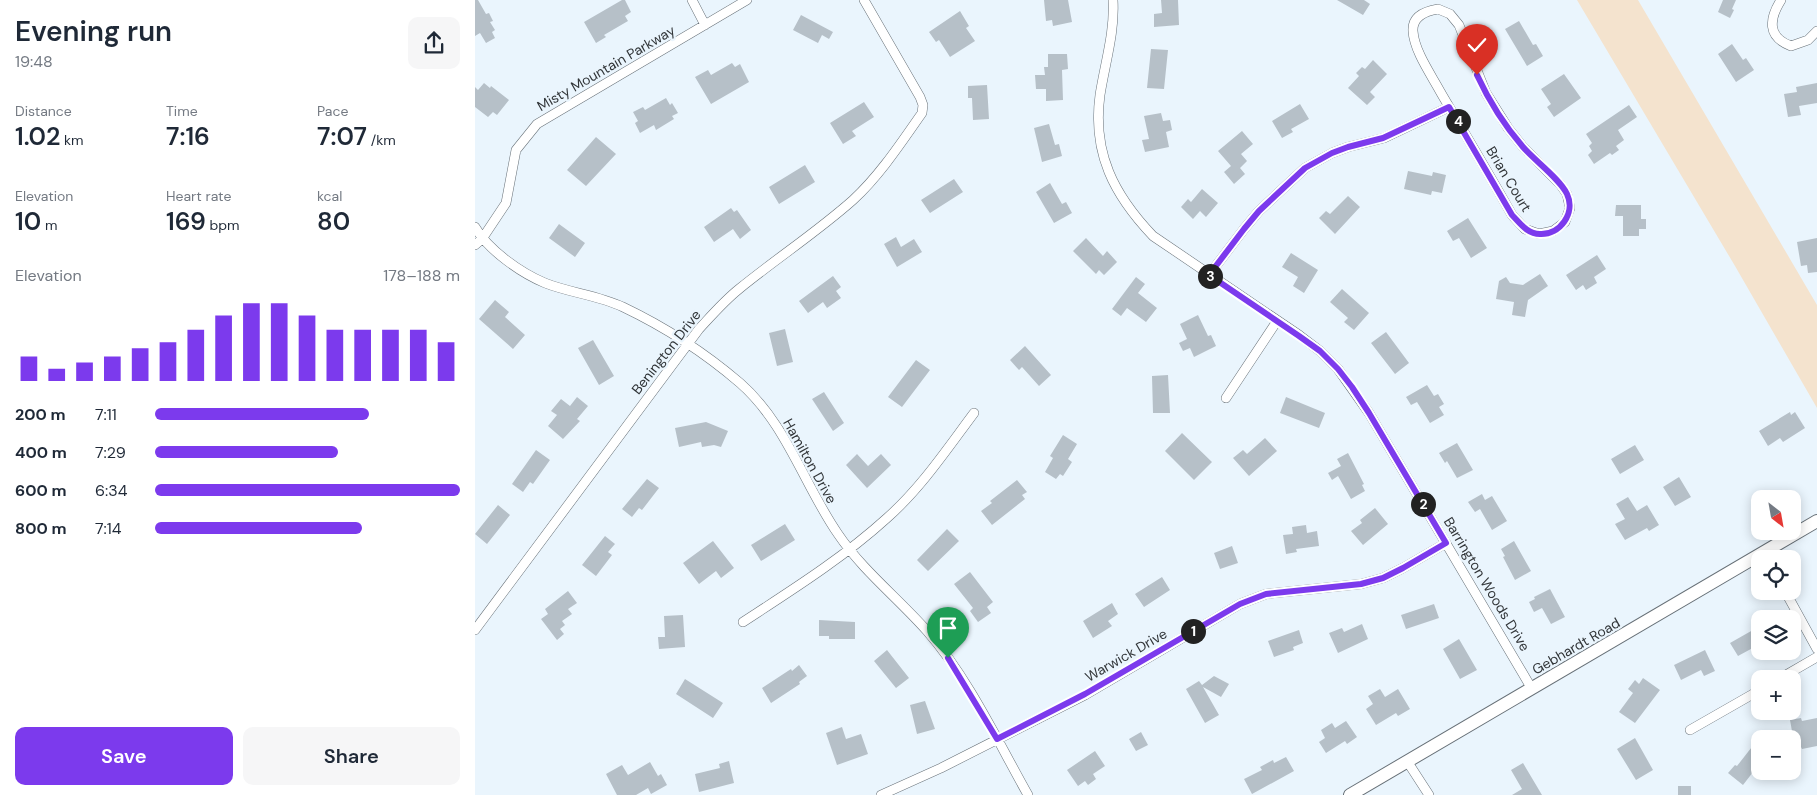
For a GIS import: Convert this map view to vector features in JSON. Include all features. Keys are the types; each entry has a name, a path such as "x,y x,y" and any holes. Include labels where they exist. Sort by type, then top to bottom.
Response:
{"street":[{"path":"692,0 705,25"},
{"name":"Misty Mountain Parkway","path":"478,242 506,203 517,150 537,124 747,0"},
{"name":"Benington Drive","path":"475,630 687,344 718,308 738,290 801,243 855,198 893,154 922,113 923,105 864,0"},
{"name":"Barrington Woods Drive","path":"1113,0 1114,11 1109,53 1100,95 1099,134 1108,171 1123,200 1153,236 1320,351 1352,387 1532,688"},
{"path":"1781,0 1774,11 1771,24 1778,39 1791,46 1807,40 1817,31"},
{"name":"Brian Court","path":"1438,9 1450,14 1459,25 1477,75 1495,108 1523,147 1560,184 1567,194 1570,208 1565,222 1553,231 1539,234 1525,230 1512,215 1449,107 1415,44 1414,21 1428,10 1438,9"},
{"path":"1209,275 1259,211 1305,168 1332,153 1383,138 1449,107"},
{"name":"Hamilton Drive","path":"475,227 478,242 531,276 545,283 603,299 650,321 687,344 726,372 756,399 777,428 822,510 849,550 880,585 927,630 953,666 1028,795"},
{"path":"1226,398 1277,321"},
{"path":"743,622 830,565 888,518 939,461 974,413"},
{"name":"Gebhardt Road","path":"1774,550 1817,521"},
{"name":"Warwick Drive","path":"881,795 941,768 1085,694 1240,604 1266,594 1361,584 1383,578 1446,543"},
{"name":"Gebhardt Road","path":"1350,795 1532,688 1751,564"},
{"path":"1790,600 1817,648"},
{"path":"1795,670 1817,657"},
{"path":"1690,730 1751,695"},
{"path":"1407,762 1429,795"}],"shaded area":[{"path":"1577,0 1638,0 1817,305 1817,408 1735,266"}],"building":[{"path":"475,0 478,0 486,14 489,13 493,21 490,22 495,30 492,32 495,38 486,43 480,33 475,36"},
{"path":"625,0 631,12 625,16 628,21 604,35 606,37 596,43 584,22"},
{"path":"1044,0 1068,0 1072,22 1053,26 1052,20 1046,21"},
{"path":"1161,0 1178,0 1179,25 1154,27 1154,14 1162,13"},
{"path":"1337,0 1364,0 1370,4 1363,15"},
{"path":"1723,0 1736,0 1730,18 1718,12"},
{"path":"960,11 969,26 966,28 975,41 950,57 939,40 936,42 929,32"},
{"path":"801,15 833,32 829,39 822,35 818,43 793,30"},
{"path":"1519,21 1533,45 1536,44 1543,56 1527,66 1505,29"},
{"path":"1732,44 1743,60 1746,58 1754,70 1736,82 1718,54"},
{"path":"1151,49 1168,50 1164,89 1147,88"},
{"path":"1048,54 1067,54 1068,69 1062,70 1063,100 1046,101 1046,89 1036,89 1035,75 1045,75 1044,67 1048,67"},
{"path":"1373,60 1387,74 1370,92 1375,97 1367,105 1348,88 1359,76 1356,73 1362,67 1365,69"},
{"path":"732,63 735,67 740,64 749,82 711,104 695,77 708,70 711,75"},
{"path":"1564,74 1581,98 1554,117 1547,107 1551,104 1541,89"},
{"path":"484,83 509,100 497,115 493,112 488,117 475,107 475,87 478,90"},
{"path":"1817,83 1817,103 1799,106 1801,115 1788,117 1784,94 1797,92 1796,87"},
{"path":"987,85 989,119 973,120 972,98 968,98 968,86"},
{"path":"666,98 670,105 672,103 678,113 672,116 674,119 656,130 654,125 640,133 635,123 638,121 633,112 643,107 645,110"},
{"path":"864,102 874,117 852,131 856,136 843,144 830,123"},
{"path":"1300,104 1309,119 1291,129 1293,132 1282,138 1272,121"},
{"path":"1629,105 1637,117 1618,130 1624,140 1616,146 1619,150 1612,155 1610,153 1594,164 1588,155 1592,151 1589,146 1592,143 1586,134"},
{"path":"1161,113 1163,121 1170,120 1172,130 1166,132 1169,147 1145,152 1142,140 1149,139 1144,116"},
{"path":"1049,124 1055,145 1059,144 1062,156 1042,162 1034,128"},
{"path":"1242,131 1253,144 1241,154 1247,161 1240,168 1245,174 1234,184 1224,172 1231,166 1218,151"},
{"path":"596,137 616,154 586,186 567,170"},
{"path":"805,165 815,182 779,204 769,187"},
{"path":"1408,171 1432,176 1433,172 1446,175 1442,193 1432,191 1431,195 1404,189"},
{"path":"954,179 963,192 930,213 921,200"},
{"path":"1050,183 1062,204 1066,202 1072,213 1054,223 1036,192"},
{"path":"1202,189 1218,203 1206,217 1200,211 1193,219 1181,207 1188,199 1191,202"},
{"path":"1348,196 1360,207 1335,234 1319,218 1326,211 1330,214"},
{"path":"1616,205 1641,205 1641,219 1646,219 1646,229 1639,229 1639,236 1623,236 1623,216 1615,216"},
{"path":"731,208 734,212 737,210 751,230 740,239 733,229 714,242 704,227"},
{"path":"1468,218 1487,248 1471,258 1459,238 1453,241 1447,231"},
{"path":"559,224 585,243 575,257 549,238"},
{"path":"896,237 901,247 914,239 922,252 897,267 884,244"},
{"path":"1086,238 1103,256 1107,251 1117,262 1104,275 1099,270 1096,274 1073,251"},
{"path":"1817,238 1817,272 1808,273 1807,265 1801,266 1797,242"},
{"path":"1291,253 1318,270 1304,293 1293,286 1298,277 1282,267"},
{"path":"1597,255 1606,269 1594,277 1597,283 1586,290 1583,285 1576,290 1566,275"},
{"path":"1540,274 1548,286 1528,300 1525,317 1512,315 1514,302 1496,299 1499,281 1506,277 1510,283 1523,285"},
{"path":"833,276 841,287 836,291 841,298 827,308 823,302 808,313 799,301"},
{"path":"1136,277 1145,284 1138,293 1157,308 1146,322 1127,308 1121,316 1112,309"},
{"path":"1342,289 1369,313 1354,330 1344,322 1348,318 1330,302"},
{"path":"495,300 509,312 505,317 525,335 513,349 479,319"},
{"path":"1198,315 1208,336 1211,335 1216,346 1194,357 1190,348 1183,351 1179,343 1187,339 1180,324"},
{"path":"785,329 793,362 777,366 769,333"},
{"path":"1386,332 1409,363 1395,374 1371,343"},
{"path":"593,340 614,376 599,385 578,348"},
{"path":"1025,346 1051,375 1039,386 1022,367 1019,370 1010,360"},
{"path":"916,360 930,370 902,407 888,397"},
{"path":"1168,375 1170,413 1153,413 1152,376"},
{"path":"1427,385 1434,396 1438,394 1444,404 1439,407 1444,415 1430,423 1417,402 1411,405 1406,397"},
{"path":"824,392 844,423 833,431 812,399"},
{"path":"577,397 588,406 577,419 580,421 563,439 548,426 557,415 551,411 561,399 570,406"},
{"path":"1286,397 1325,413 1319,428 1280,413"},
{"path":"1790,412 1791,415 1795,412 1805,428 1783,442 1780,438 1768,446 1759,431"},
{"path":"706,422 728,431 721,447 714,445 702,447 701,442 679,447 675,428"},
{"path":"1182,433 1212,462 1194,480 1165,451"},
{"path":"1063,435 1077,444 1068,459 1072,462 1063,476 1060,474 1056,479 1045,472 1053,458 1050,456"},
{"path":"1265,438 1277,451 1249,476 1233,458 1243,450 1247,454"},
{"path":"1457,443 1473,470 1457,478 1447,461 1445,463 1439,453"},
{"path":"1635,445 1644,460 1620,474 1611,459"},
{"path":"536,450 550,460 533,484 530,482 523,492 512,484"},
{"path":"1348,453 1364,484 1362,485 1365,491 1351,499 1338,476 1332,480 1328,473 1341,466 1337,459"},
{"path":"857,454 868,466 881,454 891,465 867,488 846,465"},
{"path":"1679,477 1691,497 1675,506 1663,487"},
{"path":"647,479 659,488 642,510 639,508 632,517 622,509"},
{"path":"1017,480 1027,492 1022,495 1025,499 992,525 981,511 992,503 990,501"},
{"path":"1482,494 1485,500 1492,496 1507,521 1492,530 1480,509 1475,512 1468,502"},
{"path":"1628,497 1637,511 1647,505 1659,525 1649,531 1647,528 1625,540 1615,524 1625,519 1616,504"},
{"path":"498,505 510,515 487,544 475,534"},
{"path":"1375,508 1388,524 1363,545 1351,531 1362,523 1360,520"},
{"path":"785,524 795,540 761,561 751,545"},
{"path":"1306,525 1307,533 1317,531 1319,546 1296,549 1297,552 1286,554 1283,535 1293,534 1292,527"},
{"path":"947,529 959,541 928,571 917,560"},
{"path":"605,536 615,544 608,552 612,555 596,576 582,565"},
{"path":"713,541 734,568 721,578 716,571 699,584 683,563"},
{"path":"1514,541 1531,571 1515,580 1501,549"},
{"path":"1232,546 1238,563 1220,569 1214,553"},
{"path":"970,572 993,602 987,607 991,613 978,622 970,611 973,608 954,584"},
{"path":"1162,577 1170,590 1144,607 1135,594"},
{"path":"1550,589 1565,617 1551,624 1542,608 1534,612 1529,602 1535,599 1534,597"},
{"path":"568,591 577,603 568,609 572,614 562,621 565,625 560,629 564,634 557,640 541,619 548,614 545,609"},
{"path":"1112,603 1118,614 1108,621 1112,626 1093,638 1083,621"},
{"path":"1434,604 1439,618 1406,629 1401,615"},
{"path":"683,615 685,647 659,649 658,637 665,637 664,616"},
{"path":"819,620 855,622 855,639 829,639 829,636 819,636"},
{"path":"1362,624 1368,639 1338,653 1329,633 1342,628 1344,632"},
{"path":"1299,630 1303,643 1293,647 1294,650 1274,657 1268,641"},
{"path":"1751,631 1751,649 1738,656 1730,643"},
{"path":"1459,639 1477,670 1460,679 1443,649"},
{"path":"887,650 909,678 896,688 874,661"},
{"path":"1705,650 1715,671 1704,676 1701,670 1681,680 1674,665"},
{"path":"799,665 807,676 799,682 800,684 771,703 762,688"},
{"path":"1214,676 1229,684 1221,697 1203,687 1219,715 1205,723 1186,689 1199,681 1202,685"},
{"path":"1643,678 1660,690 1635,723 1619,712 1633,693 1628,689 1635,680 1639,684"},
{"path":"685,679 723,703 713,718 676,694"},
{"path":"1380,689 1385,697 1398,689 1410,709 1398,716 1396,713 1376,725 1366,709 1373,704 1368,696"},
{"path":"925,701 935,729 917,734 910,705"},
{"path":"1801,718 1802,721 1817,718 1817,746 1802,749 1801,730 1792,730 1790,720 1801,720"},
{"path":"1346,721 1357,737 1347,744 1345,741 1326,753 1319,742 1325,738 1321,730 1332,723 1335,728"},
{"path":"842,727 846,739 861,734 868,754 837,765 826,733"},
{"path":"1141,732 1148,745 1136,751 1129,739"},
{"path":"1635,738 1653,770 1636,780 1617,749"},
{"path":"1751,748 1751,775 1743,785 1728,773 1735,765 1737,766"},
{"path":"1095,751 1105,766 1093,774 1096,779 1088,785 1085,781 1078,786 1067,770"},
{"path":"1286,757 1294,771 1252,794 1244,779 1262,770 1260,767 1273,760 1274,763"},
{"path":"729,761 734,783 699,792 695,774 720,768 719,764"},
{"path":"650,762 658,776 661,774 667,785 651,794 648,788 636,795 617,795 606,774 622,765 628,775"},
{"path":"1523,763 1542,795 1512,795 1522,789 1511,770"},
{"path":"1678,786 1691,786 1691,795 1678,795"}],"route":[{"path":"948,658 997,739 1085,694 1240,604 1266,594 1297,589 1361,584 1383,578 1446,543 1369,413 1338,369 1320,351 1209,275 1259,211 1305,168 1332,153 1405,130 1449,107 1512,215 1525,230 1539,234 1553,231 1565,222 1570,208 1567,194 1560,184 1523,147 1495,108 1477,75"}]}
